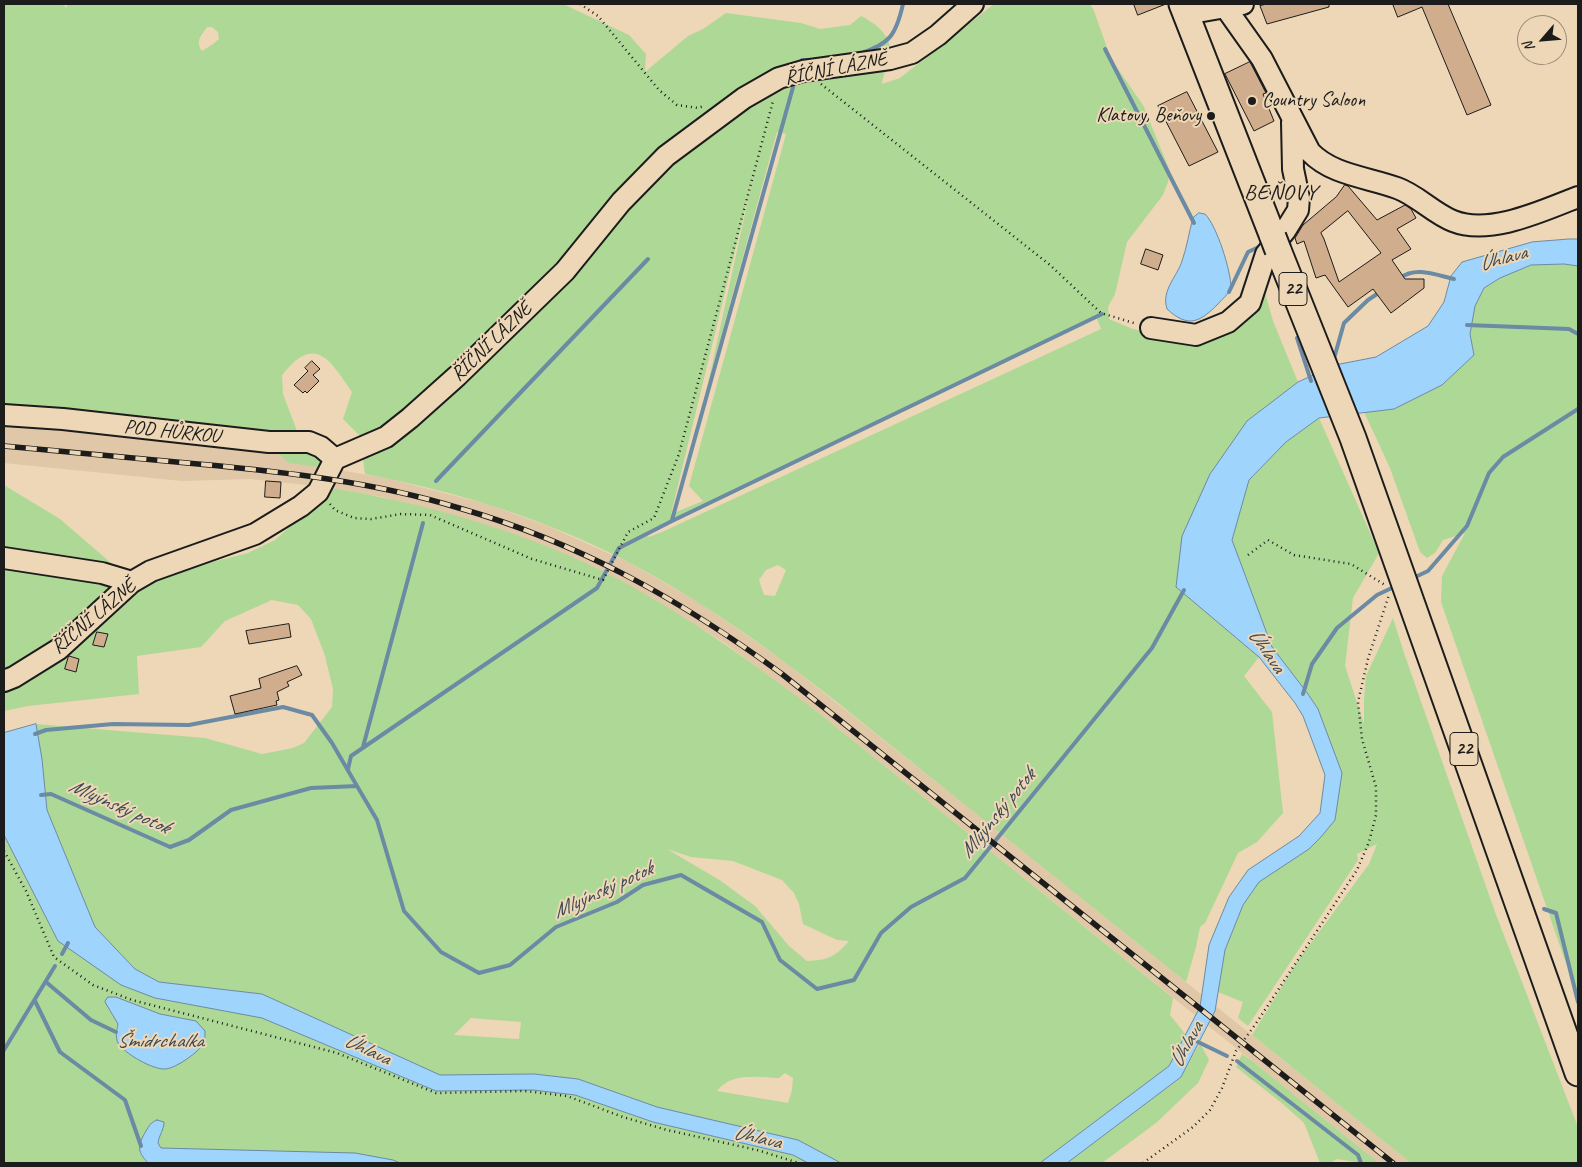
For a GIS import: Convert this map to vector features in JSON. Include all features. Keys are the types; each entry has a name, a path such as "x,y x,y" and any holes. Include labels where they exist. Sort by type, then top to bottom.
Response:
{"main road":[{"name":"22","path":"1187,16 1308,328 1353,438 1398,583 1523,914 1578,1073"}],"street":[{"name":"ŘÍČNÍ LÁZNĚ","path":"4,681 14,677 59,649 132,582 151,571 255,534 301,506 318,492 335,458 386,437 410,418 457,376 565,271 620,202 666,156 744,98 779,78 803,71 890,59 912,53 938,35 973,4"},
{"path":"1187,16 1230,5 1262,59 1310,152 1320,162 1332,168 1399,189 1453,221 1475,225 1497,224 1525,218 1578,196"},
{"path":"1150,328 1196,334 1228,322 1250,303 1266,254 1285,231 1298,210 1299,198 1294,169 1291,118"},
{"name":"POD HŮRKOU","path":"4,416 63,419 269,442 309,442 321,447 335,458"},
{"path":"4,558 102,573 132,582"}],"path":[{"path":"580,4 598,16 659,90 677,105 698,108 707,106"},
{"path":"803,71 1050,265 1101,313 1150,328"},
{"path":"318,492 335,510 354,518 371,519 401,514 430,515 532,559 604,580 628,532 654,518 679,454 779,78"},
{"path":"1143,1163 1193,1127 1210,1110 1222,1088 1236,1051 1356,870 1368,842 1376,815 1376,787 1362,739 1358,702 1368,659 1389,594 1398,583 1350,564 1294,555 1268,540 1248,556"},
{"path":"4,851 26,891 54,957 93,985 132,1000 337,1053 436,1093 525,1091 567,1096 623,1117 667,1130 757,1150 799,1163"}],"shaded area":[{"path":"4,422 276,451 327,468 386,478 490,505 550,527 628,562 700,603 785,662 1411,1163 1379,1163 820,714 726,644 654,599 542,545 484,524 382,497 325,487 250,479 182,481 4,463"}],"green space":[{"path":"4,4 63,4 66,8 68,4 563,4 629,35 646,54 645,72 688,36 703,29 726,13 801,23 820,29 850,25 861,16 881,30 890,46 882,84 900,78 994,4 1090,4 1111,59 1143,105 1170,171 1163,195 1127,242 1115,294 1108,307 1109,319 1133,329 1179,339 1207,337 1263,286 1273,321 1298,382 1247,421 1176,587 1259,657 1244,676 1272,712 1283,813 1257,842 1238,853 1205,923 1200,927 1186,982 809,680 759,643 682,592 628,562 565,532 500,508 466,498 365,474 360,436 343,419 352,392 329,361 321,356 313,353 304,355 294,362 282,375 283,394 297,431 325,446 327,468 289,463 276,451 4,422","holes":["207,27 212,27 218,32 219,39 202,51 199,44 201,36","777,132 786,134 689,486 703,501 671,514 753,177 707,388","1096,316 1101,329 662,532 649,537 644,533","778,565 786,570 775,596 764,595 759,580 766,570"]},
{"path":"1564,264 1578,266 1578,998 1441,602 1442,576 1465,533 1443,540 1435,553 1427,558 1420,552 1390,468 1364,412 1394,409 1442,385 1474,355 1470,334 1475,305 1484,288 1500,278 1531,265"},
{"path":"1319,418 1379,553 1353,598 1345,666 1364,724 1366,676 1393,618 1495,912 1578,1127 1578,1163 1411,1163 1252,1035 1297,962 1369,864 1377,844 1357,854 1358,860 1248,1026 1238,1018 1243,1002 1218,992 1225,950 1243,905 1259,882 1309,849 1335,820 1342,773 1318,709 1272,647 1232,540 1249,480 1286,442"},
{"path":"4,485 60,519 133,582 248,553 275,540 311,508 325,487 439,511 550,547 585,563 620,580 672,610 747,660 820,714 1173,998 1170,1015 1186,1035 1169,1066 1040,1163 841,1163 798,1140 657,1107 578,1079 534,1074 440,1075 262,994 159,982 135,969 95,927 47,810 42,759 36,724 205,738 262,754 293,748 304,743 332,707 333,689 325,656 311,619 298,605 272,600 225,621 201,647 137,656 139,694 28,706 4,711","holes":["667,849 691,857 733,861 782,880 794,893 799,904 803,924 837,940 849,941 831,957 807,961 789,946 755,906 721,881","471,1018 521,1022 519,1039 454,1035","785,1073 793,1078 788,1103 717,1091 729,1081 737,1078 779,1078"]},
{"path":"4,835 58,941 155,998 262,1018 436,1091 533,1090 575,1095 653,1122 793,1155 808,1163 400,1163 393,1160 161,1148 158,1143 159,1136 164,1128 143,1158 148,1163 4,1163","holes":["116,997 160,1014 196,1021 116,1032 118,1024 108,1007"]},
{"path":"1200,1043 1209,1060 1198,1083 1156,1123 1102,1163 1067,1163 1181,1077"},
{"path":"1242,1054 1379,1163 1362,1163 1337,1159 1330,1163 1320,1163 1304,1123 1236,1067"}],"water":[{"path":"1199,213 1205,214 1214,228 1229,271 1231,288 1225,297 1205,315 1193,321 1187,321 1174,315 1167,309 1166,296 1170,284 1180,267 1193,218"},
{"name":"Úhlava","path":"1578,239 1578,266 1564,264 1531,265 1500,278 1484,288 1475,306 1470,334 1474,355 1442,385 1394,409 1319,418 1286,442 1249,480 1232,540 1272,647 1318,709 1342,773 1335,820 1309,849 1259,882 1243,905 1225,950 1215,1011 1181,1077 1067,1163 1040,1163 1169,1066 1200,1007 1209,945 1229,897 1248,870 1299,836 1320,813 1325,775 1303,716 1295,703 1259,657 1176,587 1182,536 1210,474 1247,421 1298,382 1335,365 1376,357 1428,326 1444,302 1451,276 1462,262 1532,242"},
{"name":"Úhlava","path":"36,724 42,759 47,810 95,927 135,969 159,982 262,994 440,1075 534,1074 578,1079 657,1107 798,1140 841,1163 808,1163 793,1155 653,1122 575,1095 533,1090 436,1091 262,1018 155,998 121,985 58,941 4,835 4,733"},
{"name":"Šmidrchalka","path":"108,997 116,997 160,1014 196,1021 205,1031 204,1043 192,1055 170,1068 160,1069 147,1064 127,1052 118,1043 116,1036 118,1024 105,1002"},
{"path":"157,1120 164,1122 158,1143 161,1148 355,1153 400,1163 148,1163 140,1151 140,1144 149,1126"}],"building":[{"path":"1134,4 1166,4 1138,15"},
{"path":"1267,4 1329,4 1329,7 1267,24 1260,6"},
{"path":"1393,4 1448,4 1491,105 1467,115 1422,7 1398,17"},
{"name":"Country Saloon","path":"1250,62 1266,93 1263,94 1274,121 1254,131 1225,74"},
{"path":"1187,92 1218,152 1189,166 1158,106"},
{"path":"1345,185 1348,186 1377,220 1405,205 1411,209 1416,218 1397,229 1411,249 1392,260 1405,279 1424,279 1424,288 1391,313 1373,289 1348,307 1325,275 1316,278 1304,241 1297,244 1295,238 1303,225 1336,197","holes":["1348,211 1381,253 1339,282 1321,233"]},
{"path":"1146,249 1163,255 1158,270 1141,264"},
{"path":"312,361 320,369 313,375 319,381 307,393 305,391 303,393 294,385 308,371 305,368"},
{"path":"266,481 281,482 280,498 265,497"},
{"path":"289,624 291,637 249,644 246,631"},
{"path":"97,632 108,634 104,647 93,645"},
{"path":"69,656 79,659 76,672 65,669"},
{"path":"297,666 302,675 287,682 289,686 277,692 279,700 276,701 277,705 235,714 230,696 261,688 259,679"}],"waterway":[{"path":"859,54 878,46 890,37 898,23 903,4"},
{"path":"1105,49 1194,223"},
{"path":"802,60 813,60"},
{"path":"672,520 795,80"},
{"path":"1229,292 1248,252 1263,245"},
{"path":"436,481 648,259"},
{"path":"1400,278 1406,274 1419,272 1454,279"},
{"path":"1333,362 1344,323 1368,300 1380,292"},
{"path":"348,769 351,756 597,588 619,548 1102,314"},
{"path":"1467,325 1569,329 1578,334"},
{"path":"1297,338 1311,381"},
{"path":"1411,579 1428,571 1467,526 1489,473 1503,457 1578,409"},
{"path":"363,747 423,523"},
{"path":"1303,694 1312,664 1337,628 1377,595 1396,586"},
{"name":"Mlyýnský potok","path":"41,795 51,794 170,847 189,840 231,810 311,788 357,786 377,820 404,911 441,952 479,973 510,965 556,927 617,902 643,885 681,875 762,922 780,960 817,989 854,980 881,933 911,907 965,878 1152,648 1184,590"},
{"path":"35,734 46,730 113,724 189,725 283,707 312,715 332,743 357,786"},
{"path":"1544,909 1556,913 1578,1002"},
{"path":"62,954 68,943"},
{"path":"4,1050 55,966"},
{"path":"46,982 91,1020 116,1032"},
{"path":"35,1001 60,1052 125,1100 141,1146"},
{"name":"Úhlava","path":"1198,1042 1227,1056"},
{"path":"1237,1061 1358,1155 1361,1163"}],"railway":[{"path":"4,446 264,471 330,479 395,491 503,522 588,556 628,576 706,622 782,674 1393,1163"}],"place":[{"name":"Country Saloon","path":"1252,101"},
{"name":"Klatovy, Beňovy","path":"1211,116"}],"district":[{"name":"BEŇOVY","path":"1281,193"}]}
